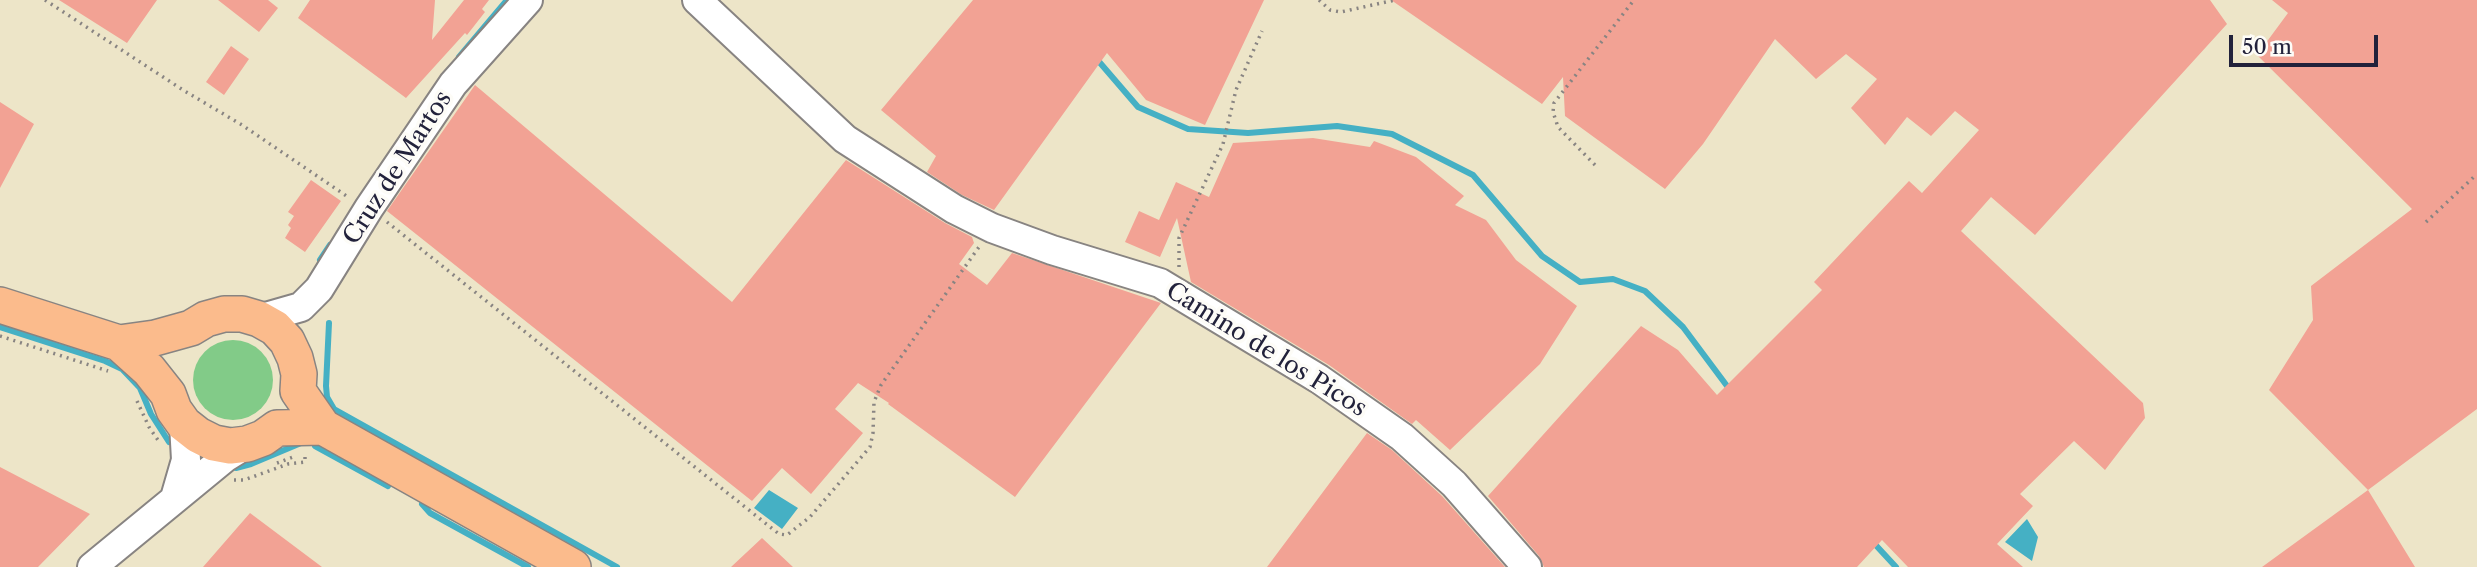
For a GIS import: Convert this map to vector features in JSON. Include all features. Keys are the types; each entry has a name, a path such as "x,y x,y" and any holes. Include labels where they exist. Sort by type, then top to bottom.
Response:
{"main road":[{"path":"0,305 117,360 149,370 168,394 174,410 184,424 214,443 230,446 262,436 316,440 573,567"},
{"path":"117,360 156,338 191,328 206,319 224,314 242,314 259,319 281,335 308,402 316,440"},
{"path":"168,394 167,369 175,347 191,328"}],"street":[{"name":"Cruz de Martos","path":"259,319 301,307 319,289 359,203 453,84 528,0"},
{"name":"Camino de los Picos","path":"696,0 845,139 954,209 992,228 1052,250 1160,283 1319,379 1402,437 1454,484 1527,567"},
{"path":"92,567 175,498 197,465 262,436 290,411 302,333 319,289"},
{"path":"184,424 197,465"}],"path":[{"path":"45,0 359,203 779,534 787,535 810,517 870,447 874,402 881,386 992,228"},
{"path":"1319,0 1330,10 1341,12 1395,0"},
{"path":"1595,165 1558,127 1553,112 1554,103 1634,0"},
{"path":"1184,297 1178,258 1179,238 1223,144 1236,90 1262,31"},
{"path":"2426,222 2477,174"},
{"path":"0,336 108,372 117,360"},
{"path":"133,392 149,427 160,442 197,465 240,476 303,453 316,440"}],"green space":[{"path":"225,340 241,340 262,351 273,372 273,388 262,409 241,420 225,420 211,414 199,402 193,388 193,372 199,358 211,346"}],"water":[{"path":"769,490 798,508 782,529 754,508"},
{"path":"2027,519 2038,537 2032,561 2005,542"}],"building":[{"path":"59,0 157,0 127,43"},
{"path":"218,0 268,0 278,8 259,32"},
{"path":"310,0 435,0 432,40 464,0 489,0 482,9 485,12 467,35 465,33 406,98 298,18"},
{"path":"973,0 1264,0 1205,125 1146,100 1107,53 994,210 962,195 927,172 936,156 881,110"},
{"path":"1391,0 2210,0 2227,24 2035,235 1991,197 1961,231 2143,403 2145,418 2105,470 2074,441 2020,494 2033,506 1997,544 2023,567 1908,567 1882,540 1857,567 1544,567 1539,556 1488,496 1641,326 1678,350 1717,395 1822,290 1814,282 1909,181 1922,193 1979,130 1955,111 1931,136 1907,117 1885,145 1851,108 1877,79 1846,54 1816,79 1775,39 1703,144 1665,189 1565,116 1563,77 1542,104"},
{"path":"2272,0 2477,0 2477,409 2368,490 2269,390 2313,320 2311,286 2412,209 2257,55 2288,13"},
{"path":"231,46 249,59 224,95 206,82"},
{"path":"475,85 732,302 846,160 945,223 972,237 974,243 959,264 987,285 1012,253 1161,303 1015,497 858,383 835,409 863,433 811,494 782,468 752,501 387,211"},
{"path":"0,102 34,124 0,188"},
{"path":"1313,138 1370,147 1374,141 1416,157 1464,196 1455,205 1486,220 1516,260 1577,306 1540,364 1450,450 1416,420 1412,424 1329,365 1191,282 1177,218 1160,257 1125,242 1139,211 1159,220 1176,182 1209,197 1233,143"},
{"path":"311,180 341,201 305,252 285,238 291,228 288,225 294,216 288,212"},
{"path":"1367,433 1392,450 1442,496 1505,567 1267,567"},
{"path":"0,467 90,514 38,567 0,567"},
{"path":"2368,490 2415,567 2262,567"},
{"path":"250,513 322,567 203,567"},
{"path":"762,538 793,567 731,567"}],"waterway":[{"path":"459,57 507,0"},
{"path":"1095,57 1138,107 1188,129 1248,133 1337,126 1392,134 1473,175 1542,256 1580,282 1613,279 1645,291 1683,327 1730,390"},
{"path":"320,260 330,245"},
{"path":"329,323 326,386 327,397 334,409 617,567"},
{"path":"0,327 122,369 140,388 151,414 169,442"},
{"path":"236,468 301,443"},
{"path":"315,446 388,486"},
{"path":"422,504 430,513 528,567"},
{"path":"1871,540 1896,567"}]}
